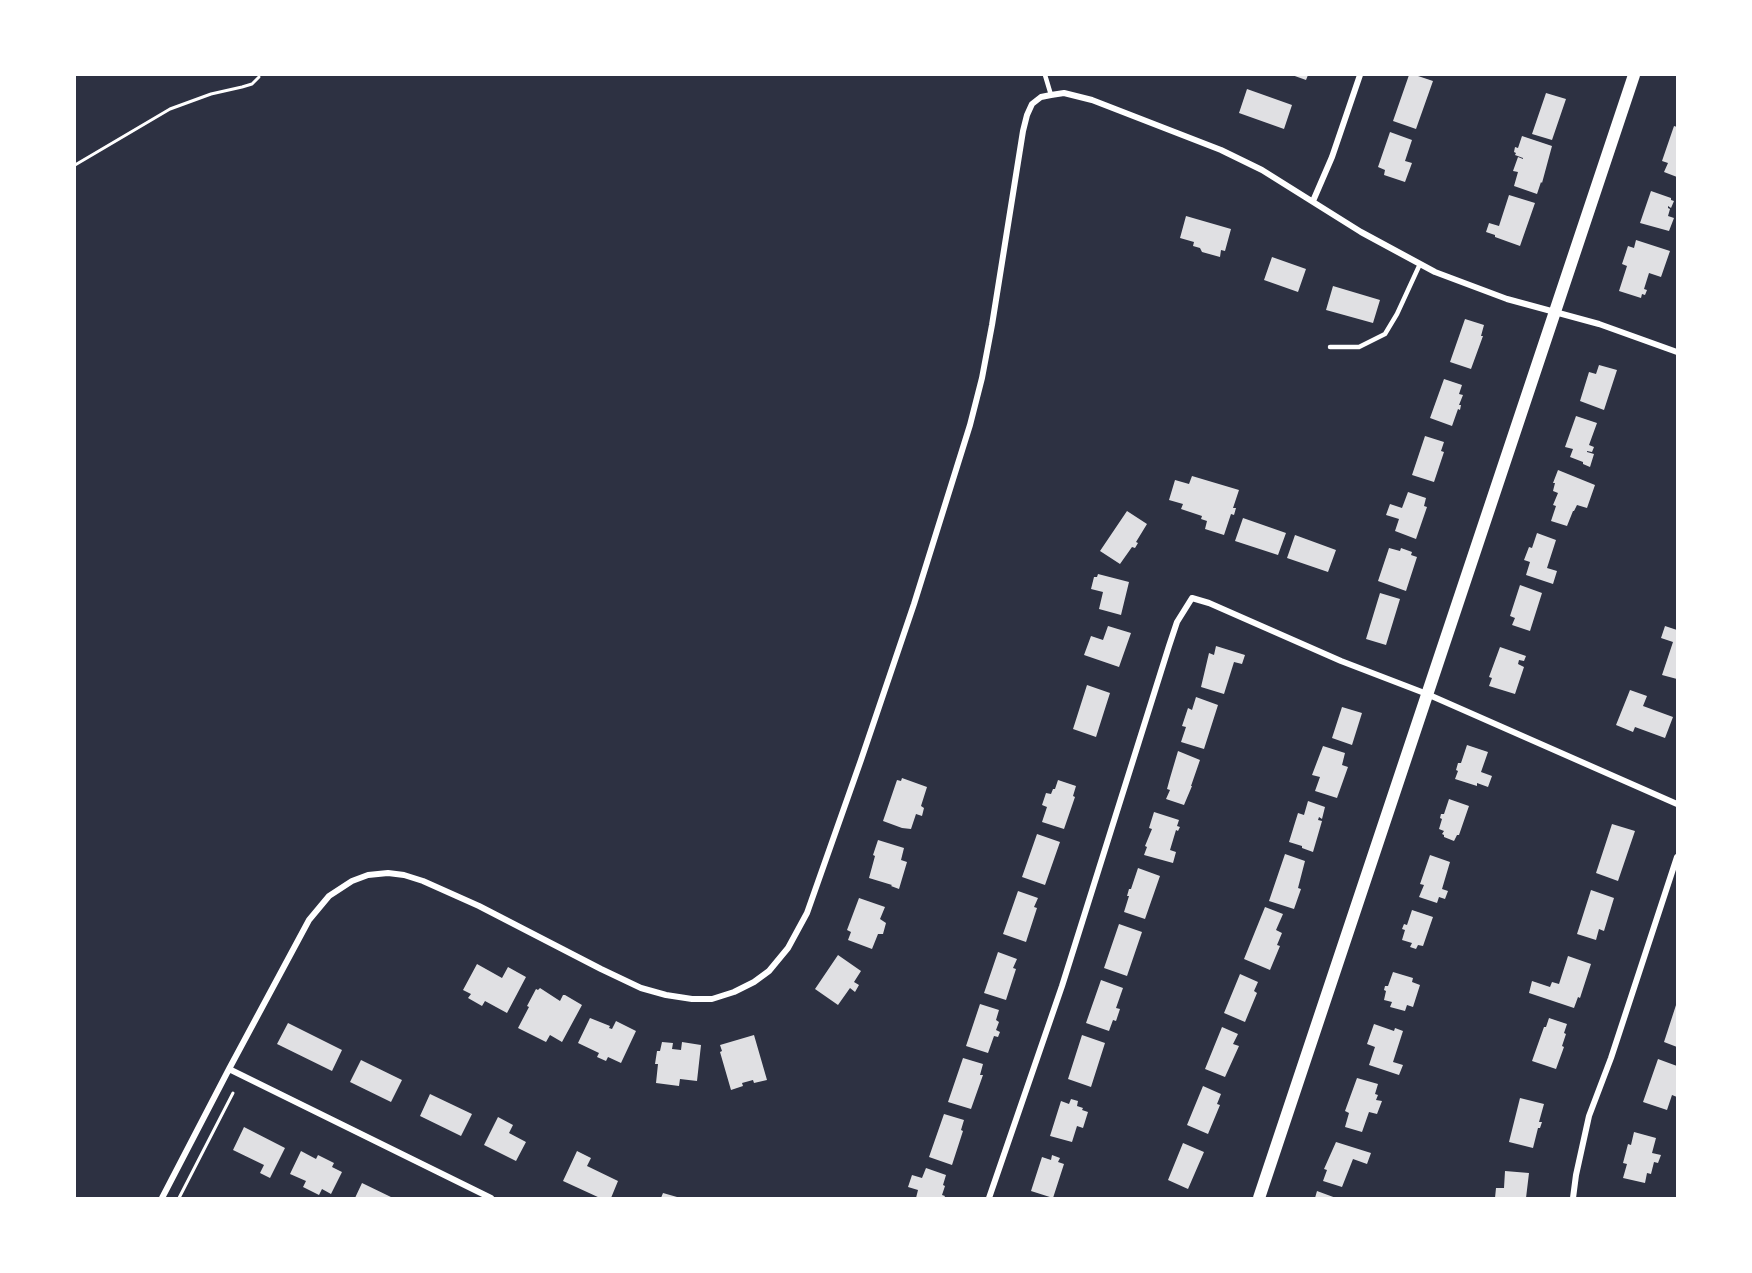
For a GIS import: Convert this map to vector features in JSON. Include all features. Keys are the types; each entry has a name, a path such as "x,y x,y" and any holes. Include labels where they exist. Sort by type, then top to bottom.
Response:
{"main road":[{"path":"1259,1198 1634,75"}],"street":[{"path":"1313,201 1332,158 1360,75"},
{"path":"162,1198 309,920 329,896 352,881 368,875 388,873 423,881 479,906 641,988 692,999 712,999 754,982 769,971 788,948 807,913 837,829 914,604 970,425 988,346 1027,115 1032,104 1041,98 1050,94 1064,93 1092,100 1221,150 1262,170 1361,232 1435,272 1507,299 1599,324 1677,352"},
{"path":"989,1198 1062,986 1172,638 1180,616 1192,598 1209,603 1341,661 1427,694 1677,804"},
{"path":"1573,1198 1589,1116 1611,1059 1677,857"},
{"path":"229,1070 491,1198"}],"lane":[{"path":"1045,75 1050,94"},
{"path":"1330,347 1359,346 1372,342 1385,334 1420,264"}],"path":[{"path":"75,165 170,109 211,94 252,84 259,77"},
{"path":"179,1198 233,1093"}],"building":[{"path":"1292,75 1308,75 1306,80"},
{"path":"1409,75 1433,81 1416,129 1393,121"},
{"path":"1247,89 1292,105 1284,129 1239,113"},
{"path":"1546,93 1566,99 1552,140 1532,134"},
{"path":"1674,126 1677,127 1677,177 1664,172 1668,163 1662,161"},
{"path":"1390,132 1412,140 1405,161 1412,163 1405,182 1384,175 1385,170 1378,167"},
{"path":"1522,136 1552,146 1537,194 1514,186 1518,172 1513,171 1518,157 1523,158 1515,155 1514,152"},
{"path":"1651,191 1674,201 1671,208 1668,206 1670,209 1668,216 1674,218 1669,231 1640,223"},
{"path":"1509,195 1535,203 1520,246 1486,232 1489,223 1499,226"},
{"path":"1186,216 1231,229 1225,251 1221,250 1220,257 1202,252 1200,248 1193,246 1194,242 1180,238"},
{"path":"1636,240 1670,251 1661,277 1649,273 1644,289 1647,290 1641,298 1619,291 1627,266 1622,264 1628,246 1634,248"},
{"path":"1272,257 1306,269 1298,292 1264,280"},
{"path":"1333,286 1380,300 1373,323 1326,310"},
{"path":"1465,319 1484,325 1481,336 1483,336 1471,369 1450,362"},
{"path":"1599,365 1617,370 1604,410 1580,401 1589,372 1596,374"},
{"path":"1444,379 1462,385 1459,394 1463,395 1459,405 1461,405 1460,410 1458,409 1452,426 1430,418"},
{"path":"1576,416 1597,423 1589,445 1594,447 1592,452 1587,451 1594,454 1590,467 1570,457 1573,449 1565,447"},
{"path":"1425,436 1444,442 1441,451 1444,452 1434,482 1412,475"},
{"path":"1558,470 1595,485 1587,508 1577,505 1567,526 1551,521 1556,506 1553,505 1558,493 1553,491 1555,483 1553,483"},
{"path":"1192,476 1239,490 1233,508 1236,508 1234,515 1231,514 1224,535 1205,529 1207,521 1201,519 1202,516 1181,509 1183,504 1169,500 1175,480 1189,484"},
{"path":"1408,492 1426,498 1424,506 1427,507 1416,539 1395,531 1399,519 1386,515 1390,504 1402,508"},
{"path":"1127,511 1147,524 1135,548 1132,547 1120,564 1100,551"},
{"path":"1243,518 1286,533 1278,555 1235,541"},
{"path":"1537,533 1556,540 1547,568 1557,571 1553,584 1526,575 1530,562 1524,560 1529,547 1532,548"},
{"path":"1295,535 1336,550 1328,572 1287,558"},
{"path":"1389,548 1400,551 1401,548 1412,552 1411,555 1417,557 1406,591 1378,581"},
{"path":"1098,574 1129,582 1121,615 1099,609 1103,592 1091,589 1094,577"},
{"path":"1520,585 1542,593 1530,631 1512,625 1515,618 1510,616"},
{"path":"1380,593 1400,599 1386,645 1366,639"},
{"path":"1108,626 1131,633 1119,667 1084,655 1091,636 1103,640"},
{"path":"1665,626 1677,630 1677,679 1662,675 1673,642 1661,638"},
{"path":"1216,646 1245,655 1242,664 1234,662 1224,694 1201,687 1209,653 1214,655"},
{"path":"1500,647 1526,656 1524,661 1519,660 1518,664 1524,667 1515,694 1489,686 1492,678 1489,677"},
{"path":"1087,685 1110,693 1096,737 1073,729"},
{"path":"1630,690 1647,696 1643,706 1673,717 1665,738 1635,727 1633,732 1616,725"},
{"path":"1196,697 1218,705 1204,749 1181,742 1186,727 1182,726 1188,708 1192,710"},
{"path":"1342,707 1362,713 1352,745 1332,738"},
{"path":"1467,745 1488,752 1481,772 1492,776 1488,787 1455,779 1458,763 1461,763"},
{"path":"1323,746 1345,753 1342,765 1348,767 1337,798 1315,791 1320,777 1312,775"},
{"path":"1178,751 1200,760 1184,805 1166,799"},
{"path":"902,778 927,787 921,806 924,808 922,816 916,814 911,829 883,821 897,780 901,781"},
{"path":"1058,780 1076,786 1073,796 1075,797 1064,829 1042,822 1047,807 1042,805 1046,793 1051,794"},
{"path":"1449,799 1469,806 1459,835 1454,841 1444,837 1442,834 1444,831 1439,829 1441,814 1444,814"},
{"path":"1308,801 1325,807 1322,819 1319,817 1318,820 1322,821 1313,852 1289,842 1298,813 1304,815"},
{"path":"1154,812 1179,820 1177,826 1180,827 1178,831 1176,830 1170,850 1176,852 1173,863 1144,855 1152,829 1149,828"},
{"path":"1612,824 1635,831 1618,881 1596,873"},
{"path":"1037,834 1060,842 1045,885 1022,877"},
{"path":"878,840 904,848 901,860 907,862 899,889 869,878"},
{"path":"1285,854 1305,861 1298,888 1301,889 1294,909 1269,901"},
{"path":"1430,855 1450,862 1442,889 1448,891 1445,899 1439,897 1437,903 1419,897 1424,885 1420,884"},
{"path":"1138,868 1160,876 1145,919 1124,912 1129,889 1131,889"},
{"path":"1591,890 1614,898 1604,931 1599,929 1596,940 1577,934"},
{"path":"1018,891 1038,898 1026,942 1003,934"},
{"path":"859,898 885,907 880,919 886,923 883,934 878,934 872,949 848,940 851,932 847,930"},
{"path":"1265,907 1283,914 1276,930 1282,933 1277,945 1280,946 1270,970 1244,959"},
{"path":"1412,910 1433,917 1423,946 1418,945 1416,949 1410,947 1412,943 1402,940 1405,930 1402,929 1404,924 1407,925"},
{"path":"1119,924 1142,932 1127,976 1104,968"},
{"path":"998,952 1017,959 1006,1000 984,993"},
{"path":"838,955 861,971 854,982 859,985 855,992 850,988 838,1005 815,989"},
{"path":"1568,956 1591,964 1580,998 1578,997 1574,1008 1529,993 1532,981 1550,987 1552,982 1559,984"},
{"path":"477,964 502,978 508,967 526,977 507,1013 485,1001 482,1006 468,998 471,994 463,990"},
{"path":"1393,972 1413,978 1412,982 1420,985 1413,1007 1407,1005 1405,1011 1390,1007 1392,1002 1384,1000 1385,986 1388,986"},
{"path":"1240,974 1258,982 1254,991 1257,993 1245,1022 1224,1013"},
{"path":"1101,980 1123,988 1116,1008 1120,1009 1109,1031 1086,1023"},
{"path":"540,988 560,1001 565,995 582,1005 562,1042 550,1035 546,1042 518,1028 536,989"},
{"path":"1677,1002 1677,1047 1664,1042"},
{"path":"980,1004 999,1010 996,1030 1000,1032 998,1037 994,1036 988,1053 966,1046"},
{"path":"590,1018 612,1029 616,1021 636,1031 621,1063 608,1057 606,1061 597,1057 599,1053 578,1043"},
{"path":"1549,1018 1567,1024 1562,1046 1564,1047 1556,1069 1532,1061"},
{"path":"288,1023 342,1050 332,1071 277,1044"},
{"path":"1374,1024 1394,1031 1395,1028 1403,1031 1393,1062 1403,1065 1399,1075 1369,1065 1375,1047 1367,1044"},
{"path":"1222,1027 1238,1034 1233,1044 1239,1046 1225,1077 1205,1069"},
{"path":"754,1035 767,1080 742,1083 743,1086 731,1090 720,1045"},
{"path":"1082,1035 1105,1043 1091,1087 1068,1079"},
{"path":"662,1042 673,1043 672,1049 681,1050 682,1042 701,1045 697,1081 680,1079 679,1086 656,1083 658,1064 655,1064 657,1051 660,1051"},
{"path":"963,1058 983,1064 980,1075 983,1075 971,1109 948,1102"},
{"path":"1658,1059 1677,1066 1677,1097 1672,1095 1667,1110 1643,1102"},
{"path":"361,1060 402,1080 391,1102 350,1082"},
{"path":"1357,1078 1378,1084 1376,1100 1382,1101 1377,1114 1369,1112 1362,1132 1345,1127 1349,1113 1345,1111"},
{"path":"1203,1086 1221,1094 1217,1104 1220,1105 1208,1134 1187,1125"},
{"path":"430,1094 472,1114 461,1136 420,1116"},
{"path":"1520,1098 1544,1104 1539,1122 1542,1122 1538,1128 1533,1148 1509,1142"},
{"path":"1071,1099 1078,1101 1077,1106 1088,1112 1083,1128 1077,1126 1072,1142 1050,1136 1061,1101 1069,1104"},
{"path":"944,1114 964,1120 961,1130 963,1131 952,1165 929,1157"},
{"path":"498,1117 513,1125 509,1133 526,1142 516,1161 484,1145"},
{"path":"244,1127 285,1148 270,1178 260,1173 264,1165 233,1150"},
{"path":"1634,1132 1656,1138 1652,1153 1661,1155 1658,1163 1654,1162 1651,1174 1647,1173 1645,1183 1623,1178 1627,1164 1623,1163"},
{"path":"1336,1142 1371,1153 1367,1164 1353,1159 1342,1187 1323,1181 1327,1170 1324,1169"},
{"path":"1183,1143 1204,1152 1188,1189 1168,1180"},
{"path":"301,1151 316,1159 318,1155 334,1163 332,1167 342,1172 331,1194 322,1189 319,1195 303,1187 306,1181 290,1174"},
{"path":"577,1151 591,1158 587,1166 618,1181 611,1198 600,1198 563,1181"},
{"path":"1052,1155 1060,1158 1058,1162 1064,1164 1053,1198 1031,1191 1042,1157 1051,1160"},
{"path":"926,1168 946,1175 942,1195 945,1196 944,1198 916,1198 918,1190 908,1187 912,1175 922,1178"},
{"path":"1505,1171 1529,1173 1526,1198 1495,1198 1496,1188 1504,1188"},
{"path":"362,1183 393,1198 355,1198"},
{"path":"1317,1191 1336,1198 1315,1198"},
{"path":"663,1193 677,1197 677,1198 661,1198"}]}
